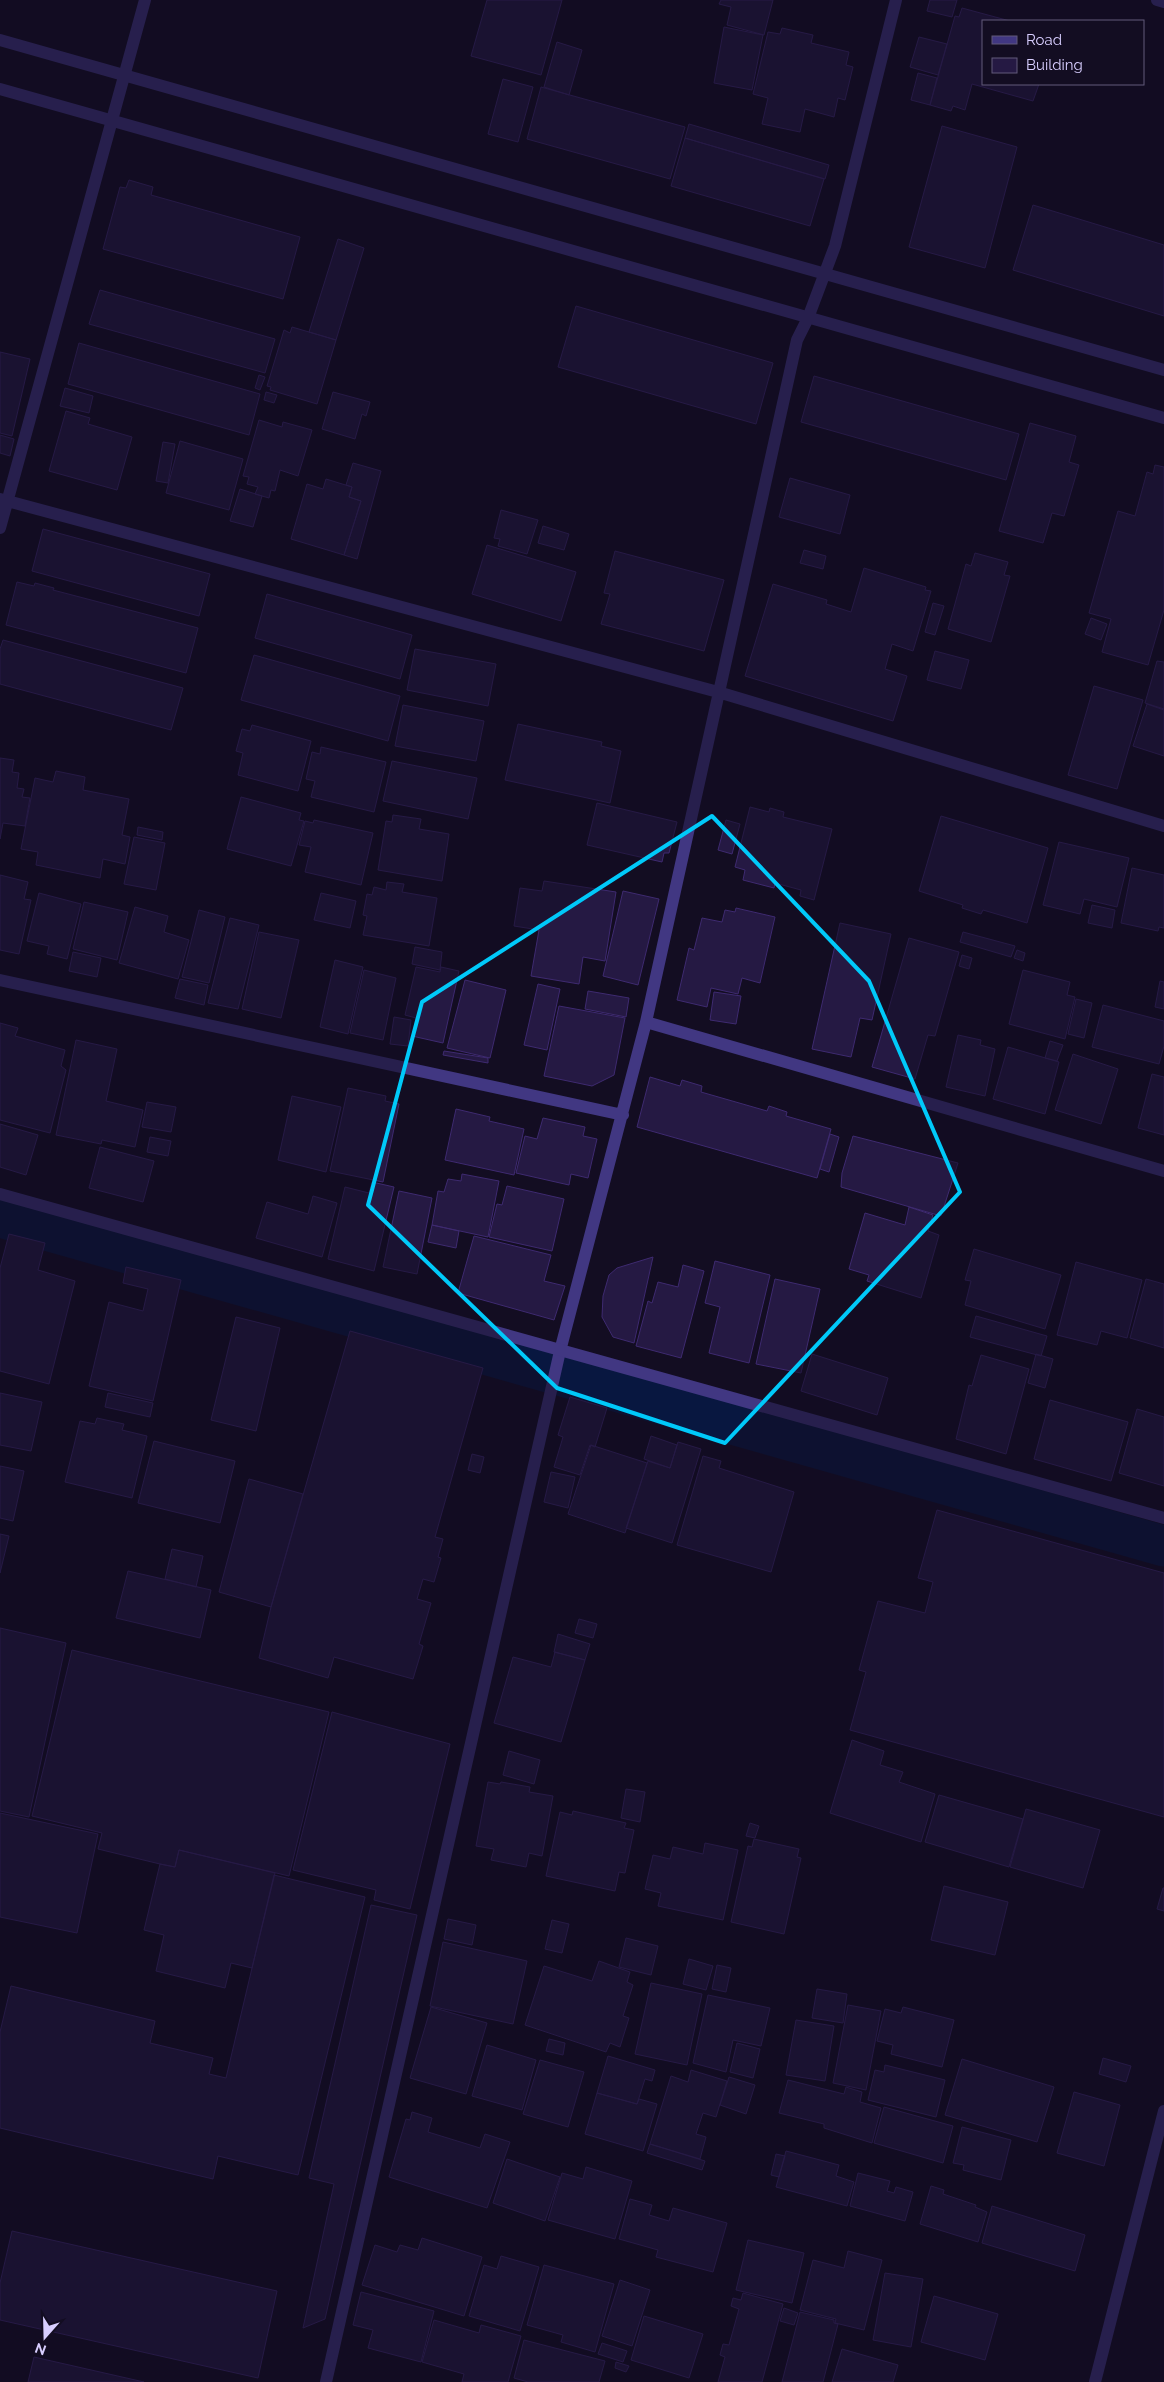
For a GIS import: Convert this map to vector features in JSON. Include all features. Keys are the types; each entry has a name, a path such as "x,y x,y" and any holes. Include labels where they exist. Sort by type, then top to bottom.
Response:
{"street":[{"path":"0,528 3,500 145,0"},
{"path":"326,2382 560,1351 646,1022 797,340 808,318 835,246 896,0"},
{"path":"1157,0 1164,2"},
{"path":"0,40 1164,370"},
{"path":"0,89 1164,418"},
{"path":"3,500 718,692 1164,826"},
{"path":"0,980 623,1115"},
{"path":"646,1022 1164,1171"},
{"path":"0,1194 1164,1518"},
{"path":"1095,2382 1164,2111"}],"highlighted area":[{"path":"712,816 869,981 960,1192 725,1443 557,1388 368,1205 422,1002"}],"building":[{"path":"487,0 562,0 541,75 471,56"},
{"path":"721,0 773,0 764,35 727,25 731,7 719,4"},
{"path":"930,0 957,0 952,17 927,11"},
{"path":"962,8 1006,20 982,20 982,85 1039,85 1033,101 972,84 965,110 953,106 951,111 930,105 955,16 959,17"},
{"path":"724,27 763,35 752,90 714,83"},
{"path":"782,28 813,35 811,43 849,52 846,65 853,67 845,100 838,98 834,117 805,109 800,132 762,124 768,98 753,94 768,32 780,34"},
{"path":"919,37 947,44 938,75 910,67"},
{"path":"557,42 582,50 569,95 544,87"},
{"path":"918,73 937,78 930,105 911,100"},
{"path":"503,79 533,87 518,142 488,134"},
{"path":"541,87 685,127 670,179 527,139"},
{"path":"689,124 829,165 825,179 685,138"},
{"path":"942,126 1017,147 985,268 909,247"},
{"path":"685,138 824,179 810,226 671,186"},
{"path":"129,180 153,187 151,195 300,237 283,299 103,249 120,187 126,188"},
{"path":"1033,205 1164,245 1164,316 1013,270"},
{"path":"338,239 364,248 336,340 309,332"},
{"path":"100,290 275,339 265,373 89,324"},
{"path":"576,306 773,363 756,424 558,367"},
{"path":"292,327 336,340 317,404 270,390 271,387 267,386 284,330 290,333"},
{"path":"79,343 260,394 249,435 68,384"},
{"path":"0,352 30,359 12,436 0,433"},
{"path":"259,375 265,377 260,390 255,388"},
{"path":"814,376 1019,434 1006,480 801,422"},
{"path":"65,388 93,396 89,413 60,406"},
{"path":"266,392 277,395 274,403 264,400"},
{"path":"333,392 370,402 366,416 362,414 355,439 322,429"},
{"path":"66,411 90,418 88,424 132,437 117,490 49,471"},
{"path":"259,420 282,427 283,422 312,430 298,476 280,470 275,491 271,490 269,498 255,494 258,487 247,484 249,477 243,476"},
{"path":"1030,423 1076,436 1069,462 1079,465 1064,516 1052,513 1043,543 999,531"},
{"path":"0,435 14,439 10,456 0,453"},
{"path":"180,441 243,459 229,510 166,493"},
{"path":"163,442 175,444 168,483 156,481"},
{"path":"353,463 381,471 357,559 344,555 361,501 349,497 352,487 346,485"},
{"path":"1155,465 1164,467 1164,610 1148,665 1102,652 1111,619 1089,613 1118,511 1135,516 1147,472 1153,474"},
{"path":"790,478 850,495 840,534 779,517"},
{"path":"326,479 352,487 349,497 361,501 344,555 291,539 307,484 323,489"},
{"path":"240,489 262,496 253,527 230,521"},
{"path":"501,510 538,520 527,554 498,546 500,539 494,538"},
{"path":"543,526 569,534 564,550 538,543"},
{"path":"43,529 210,574 199,616 32,571"},
{"path":"487,545 576,572 561,621 472,594"},
{"path":"804,550 826,556 823,569 800,563"},
{"path":"615,551 724,580 704,651 601,624 610,594 604,593"},
{"path":"975,553 1008,562 1004,575 1010,576 991,642 948,629 966,564 971,566"},
{"path":"864,568 926,587 925,590 931,591 913,651 892,644 885,669 907,676 893,721 745,676 773,584 827,600 826,604 851,612"},
{"path":"17,582 34,586 35,583 54,588 53,590 198,628 186,673 6,625"},
{"path":"267,594 412,635 400,679 255,638"},
{"path":"933,603 944,606 935,635 925,632"},
{"path":"1091,618 1107,624 1101,640 1085,634"},
{"path":"3,640 183,688 171,730 0,684 0,649"},
{"path":"415,649 496,664 488,706 407,690"},
{"path":"935,651 969,660 961,689 927,680"},
{"path":"254,655 400,696 388,741 241,700"},
{"path":"1157,661 1164,662 1164,709 1145,703"},
{"path":"1094,686 1143,700 1117,789 1068,775"},
{"path":"1147,704 1164,710 1164,756 1133,746"},
{"path":"403,705 484,721 476,761 395,746"},
{"path":"518,724 602,742 601,746 621,751 610,803 505,780"},
{"path":"252,725 311,741 298,791 238,775 243,753 236,751 242,729 250,731"},
{"path":"321,747 386,762 374,812 311,797 315,781 306,779 312,752 320,754"},
{"path":"0,758 14,760 12,772 19,773 17,788 24,789 22,797 30,798 25,826 3,823 0,839"},
{"path":"392,761 477,778 468,819 383,801"},
{"path":"56,771 85,777 83,790 129,799 122,835 130,837 125,864 103,859 100,878 36,865 38,852 21,849 35,778 53,782"},
{"path":"241,797 301,813 299,820 304,821 291,866 227,849"},
{"path":"597,803 677,822 669,853 664,853 662,862 587,845"},
{"path":"750,807 769,812 770,808 784,812 783,817 832,829 814,900 800,896 801,890 775,883 774,888 743,880 745,870 735,867"},
{"path":"393,815 421,819 419,829 449,834 442,881 378,870 386,821 392,822"},
{"path":"941,816 1048,848 1027,923 983,910 981,914 962,908 963,905 919,891"},
{"path":"314,820 373,833 361,885 305,872 311,847 299,845 305,821 313,823"},
{"path":"726,820 740,824 732,854 718,850"},
{"path":"138,827 163,832 162,840 137,835"},
{"path":"134,837 165,843 156,890 124,884"},
{"path":"1059,842 1129,858 1117,907 1084,899 1080,914 1043,905"},
{"path":"1132,868 1164,875 1164,928 1159,927 1158,931 1121,923"},
{"path":"0,875 28,882 24,899 31,900 19,954 0,950"},
{"path":"544,881 616,892 605,961 583,957 579,984 531,976 539,930 514,926 520,888 542,891"},
{"path":"387,882 404,884 402,892 437,898 429,946 363,935 367,916 363,915 367,894 372,895 374,887 386,890"},
{"path":"623,891 659,899 638,985 603,976"},
{"path":"39,893 81,904 67,959 47,954 49,946 27,941"},
{"path":"321,893 356,901 350,928 314,920"},
{"path":"84,902 128,912 117,960 73,949"},
{"path":"1092,905 1115,910 1112,928 1088,923"},
{"path":"135,907 168,916 164,932 189,940 178,979 119,963"},
{"path":"736,908 775,917 760,983 742,978 738,994 711,988 707,1007 677,1000 689,948 694,950 702,918 722,922 725,910 735,912"},
{"path":"199,910 225,917 209,983 182,977"},
{"path":"230,918 259,925 238,1009 208,1003"},
{"path":"840,923 891,934 872,1020 860,1018 851,1057 812,1049"},
{"path":"259,932 299,940 281,1018 242,1009"},
{"path":"963,932 1015,946 1011,957 960,942"},
{"path":"909,938 959,952 935,1036 928,1035 915,1079 872,1067"},
{"path":"415,947 442,952 440,970 412,964"},
{"path":"1017,950 1025,953 1023,961 1014,958"},
{"path":"73,952 101,958 97,977 69,971"},
{"path":"962,955 972,958 969,969 959,966"},
{"path":"335,960 363,967 348,1034 320,1027"},
{"path":"416,967 440,972 441,967 459,971 443,1043 412,1036 416,1018 405,1015"},
{"path":"364,970 396,978 383,1040 350,1033"},
{"path":"1023,970 1070,982 1067,995 1075,997 1065,1039 1009,1024"},
{"path":"180,979 208,985 204,1005 175,998"},
{"path":"465,980 506,990 490,1058 447,1048"},
{"path":"1160,981 1164,982 1164,1009 1155,1007"},
{"path":"538,984 560,989 547,1050 524,1045"},
{"path":"588,991 629,998 626,1017 585,1009"},
{"path":"714,992 741,996 736,1024 710,1020"},
{"path":"1076,999 1092,1003 1084,1038 1068,1034"},
{"path":"1103,1005 1164,1021 1164,1046 1159,1064 1092,1047"},
{"path":"559,1006 625,1018 614,1075 592,1086 544,1076"},
{"path":"394,1017 411,1020 408,1046 390,1044"},
{"path":"0,1023 18,1028 15,1036 65,1050 61,1066 66,1070 50,1133 0,1120"},
{"path":"958,1035 981,1040 980,1045 995,1049 985,1096 946,1087"},
{"path":"76,1040 117,1049 106,1101 143,1110 135,1147 102,1140 101,1144 56,1135"},
{"path":"1050,1041 1063,1045 1057,1061 1045,1058"},
{"path":"1008,1047 1059,1062 1045,1114 993,1099"},
{"path":"444,1051 488,1058 488,1063 443,1055"},
{"path":"1073,1054 1118,1069 1101,1124 1055,1110"},
{"path":"1152,1074 1164,1077 1164,1135 1138,1128"},
{"path":"650,1077 680,1086 682,1080 702,1086 701,1092 767,1111 769,1106 787,1112 786,1116 831,1129 817,1178 637,1127"},
{"path":"348,1088 386,1096 385,1101 399,1104 383,1182 330,1171"},
{"path":"292,1096 341,1107 326,1172 278,1160"},
{"path":"147,1102 176,1107 171,1132 142,1127"},
{"path":"456,1109 490,1117 489,1121 524,1129 514,1175 445,1160"},
{"path":"543,1118 585,1127 583,1136 597,1139 588,1178 571,1174 569,1185 516,1173 525,1136 537,1139"},
{"path":"0,1124 38,1135 26,1175 0,1167"},
{"path":"830,1134 839,1137 829,1172 820,1169"},
{"path":"853,1136 958,1163 941,1216 841,1187 842,1173"},
{"path":"150,1137 171,1141 168,1156 147,1152"},
{"path":"100,1147 154,1161 143,1202 89,1188"},
{"path":"462,1174 499,1181 488,1237 432,1225 438,1191 444,1192 448,1179 461,1181"},
{"path":"372,1182 394,1187 374,1271 328,1259 345,1187 369,1193"},
{"path":"507,1186 564,1199 552,1251 489,1237 497,1204 502,1205"},
{"path":"399,1191 432,1198 417,1274 383,1267"},
{"path":"313,1196 337,1203 322,1257 256,1238 267,1202 308,1214"},
{"path":"909,1207 933,1215 928,1231 939,1235 921,1298 867,1281 869,1275 849,1269 865,1213 905,1225"},
{"path":"432,1225 459,1231 456,1248 428,1242"},
{"path":"9,1234 45,1243 38,1270 75,1281 49,1384 0,1371 0,1268"},
{"path":"474,1236 551,1255 544,1281 565,1286 554,1320 458,1293"},
{"path":"974,1249 1061,1275 1045,1329 965,1305 971,1281 965,1280"},
{"path":"653,1257 634,1343 613,1337 602,1317 603,1296 609,1275 617,1268"},
{"path":"715,1261 770,1275 749,1363 709,1353 720,1307 705,1303"},
{"path":"1076,1262 1142,1280 1127,1338 1101,1331 1097,1345 1057,1335"},
{"path":"683,1265 704,1271 681,1358 636,1346 648,1301 652,1303 658,1282 678,1287"},
{"path":"126,1267 181,1280 153,1401 89,1386 109,1302 143,1311 148,1289 123,1283"},
{"path":"775,1279 820,1289 801,1373 756,1364"},
{"path":"1146,1279 1164,1284 1164,1348 1130,1338"},
{"path":"976,1316 1047,1336 1041,1356 970,1337"},
{"path":"236,1317 280,1328 256,1431 211,1420"},
{"path":"350,1331 483,1368 435,1537 443,1539 438,1557 441,1558 434,1582 423,1579 417,1599 431,1603 419,1644 423,1646 413,1679 334,1657 328,1678 259,1658 271,1607"},
{"path":"812,1354 888,1378 877,1415 801,1391"},
{"path":"1036,1354 1053,1359 1045,1388 1028,1383"},
{"path":"981,1355 1029,1369 1006,1454 956,1439 969,1385 972,1386"},
{"path":"0,1393 42,1402 31,1451 0,1445"},
{"path":"108,1393 153,1403 150,1417 105,1407"},
{"path":"570,1397 607,1408 595,1447 590,1445 580,1475 554,1467 563,1437 558,1435"},
{"path":"1050,1400 1128,1422 1111,1481 1034,1459"},
{"path":"1137,1409 1164,1417 1164,1486 1119,1473"},
{"path":"97,1418 124,1424 122,1430 147,1436 132,1498 65,1482 80,1421 95,1424"},
{"path":"651,1436 677,1445 670,1468 644,1459"},
{"path":"154,1441 235,1461 220,1523 138,1503"},
{"path":"678,1442 701,1449 672,1543 626,1528 648,1461 670,1468"},
{"path":"591,1445 647,1463 625,1533 568,1514"},
{"path":"472,1454 484,1457 480,1473 468,1470"},
{"path":"703,1456 721,1461 719,1468 794,1492 771,1572 677,1545"},
{"path":"0,1466 24,1471 13,1521 0,1518"},
{"path":"551,1472 575,1477 568,1508 544,1502"},
{"path":"249,1479 303,1494 271,1607 219,1592"},
{"path":"937,1510 1164,1573 1164,1817 850,1730 866,1672 859,1670 878,1601 925,1613 933,1582 918,1578"},
{"path":"0,1534 9,1536 0,1573"},
{"path":"172,1549 203,1556 196,1587 165,1579"},
{"path":"128,1571 211,1590 200,1638 116,1618"},
{"path":"579,1619 597,1624 593,1638 575,1633"},
{"path":"0,1628 66,1643 29,1817 0,1811"},
{"path":"558,1634 590,1644 585,1660 554,1652"},
{"path":"72,1650 329,1712 289,1876 179,1850 175,1867 160,1864 98,1849 102,1833 32,1816"},
{"path":"555,1652 585,1660 561,1742 494,1723 513,1657 551,1667"},
{"path":"332,1712 450,1744 410,1909 374,1900 376,1890 293,1870"},
{"path":"852,1740 884,1751 880,1765 903,1772 899,1782 935,1794 921,1842 830,1813"},
{"path":"509,1751 540,1760 534,1784 503,1775"},
{"path":"488,1782 500,1784 501,1782 530,1787 529,1792 553,1796 542,1856 529,1853 526,1867 491,1860 494,1849 476,1846"},
{"path":"626,1789 645,1792 640,1822 621,1818"},
{"path":"939,1795 1023,1819 1009,1867 925,1842"},
{"path":"1026,1809 1100,1830 1083,1888 1010,1867"},
{"path":"573,1811 626,1823 624,1828 634,1830 625,1873 619,1872 615,1891 546,1876 560,1812 572,1815"},
{"path":"0,1813 98,1834 77,1933 0,1917"},
{"path":"750,1823 759,1826 755,1838 746,1836"},
{"path":"754,1839 799,1849 797,1857 801,1858 784,1934 731,1922 748,1846 752,1847"},
{"path":"705,1843 738,1850 723,1920 658,1906 661,1893 645,1889 653,1855 670,1859 673,1847 703,1854"},
{"path":"179,1850 275,1873 252,1968 231,1963 225,1988 156,1971 164,1935 144,1930 160,1864 175,1867"},
{"path":"274,1875 365,1897 298,2175 218,2156 213,2179 0,2128 0,2032 11,1986 155,2021 150,2043 213,2058 209,2074 226,2078"},
{"path":"944,1886 1008,1902 995,1955 931,1940"},
{"path":"1164,1888 1164,1911 1157,1909"},
{"path":"371,1905 417,1915 325,2319 303,2328 334,2184 309,2178"},
{"path":"448,1919 476,1925 472,1945 444,1939"},
{"path":"552,1920 569,1924 562,1953 545,1949"},
{"path":"626,1938 658,1946 651,1975 619,1967"},
{"path":"443,1942 527,1961 513,2024 430,2006"},
{"path":"689,1959 713,1966 706,1990 683,1984"},
{"path":"599,1961 630,1972 627,1982 633,1985 623,2016 629,2018 620,2047 610,2043 606,2052 525,2025 544,1966 592,1981"},
{"path":"717,1965 731,1968 726,1992 712,1989"},
{"path":"651,1983 702,1994 687,2065 635,2054"},
{"path":"817,1989 847,1994 843,2023 812,2018"},
{"path":"708,1995 770,2008 761,2046 733,2040 726,2072 693,2063"},
{"path":"848,2005 881,2011 866,2090 833,2083"},
{"path":"431,2007 487,2023 466,2094 410,2078"},
{"path":"903,2007 954,2020 942,2067 891,2054 893,2045 877,2041 885,2009 901,2013"},
{"path":"796,2020 834,2026 825,2081 786,2075"},
{"path":"549,2039 565,2043 563,2055 546,2051"},
{"path":"737,2043 760,2049 753,2078 730,2072"},
{"path":"487,2045 536,2060 522,2110 472,2096"},
{"path":"608,2056 655,2070 652,2081 645,2079 637,2104 597,2093"},
{"path":"1103,2058 1131,2066 1126,2082 1099,2074"},
{"path":"962,2059 1054,2087 1037,2142 945,2115"},
{"path":"540,2060 584,2072 568,2127 523,2114"},
{"path":"885,2065 945,2080 936,2117 868,2100 875,2070 884,2072"},
{"path":"691,2070 727,2081 716,2117 703,2113 696,2134 706,2137 700,2159 650,2144 671,2076 688,2082"},
{"path":"729,2077 755,2085 746,2114 720,2105"},
{"path":"788,2080 844,2094 846,2087 862,2092 860,2102 881,2108 872,2143 824,2128 824,2124 779,2113"},
{"path":"1074,2092 1120,2105 1104,2166 1057,2153"},
{"path":"597,2093 637,2104 639,2099 657,2104 643,2151 585,2134"},
{"path":"884,2107 953,2126 943,2163 874,2143"},
{"path":"412,2112 432,2118 428,2132 480,2148 485,2134 510,2142 487,2208 389,2177 406,2119 410,2120"},
{"path":"962,2127 1011,2140 1001,2180 963,2170 964,2165 953,2163"},
{"path":"650,2144 705,2161 702,2170 647,2153"},
{"path":"786,2151 839,2165 836,2176 854,2182 847,2206 776,2187"},
{"path":"776,2154 785,2156 779,2177 771,2175"},
{"path":"507,2159 560,2177 545,2221 493,2203"},
{"path":"586,2167 632,2181 615,2239 548,2220 562,2173 583,2179"},
{"path":"858,2173 890,2181 887,2191 894,2193 896,2187 913,2192 905,2221 850,2206"},
{"path":"931,2186 944,2190 943,2194 976,2205 975,2207 987,2212 978,2242 920,2224"},
{"path":"630,2199 652,2205 649,2215 669,2221 673,2208 727,2223 713,2272 656,2257 658,2250 619,2239"},
{"path":"992,2206 1085,2235 1075,2271 982,2243"},
{"path":"12,2231 277,2291 258,2378 0,2320 0,2283"},
{"path":"422,2238 482,2257 464,2316 362,2285 375,2245 397,2252 400,2245 418,2250"},
{"path":"748,2240 804,2253 792,2303 736,2290"},
{"path":"848,2251 882,2260 864,2330 835,2323 836,2319 800,2310 813,2260 844,2268"},
{"path":"501,2256 539,2267 520,2331 469,2316 484,2265 497,2269"},
{"path":"544,2265 614,2284 595,2352 561,2342 563,2335 527,2325"},
{"path":"885,2273 923,2279 911,2347 873,2340"},
{"path":"620,2280 650,2290 632,2346 602,2336"},
{"path":"361,2292 434,2311 421,2362 368,2348 373,2330 353,2325"},
{"path":"743,2293 783,2304 762,2382 718,2382 725,2357 720,2355 723,2344 729,2345 739,2309 731,2306 733,2298 741,2300"},
{"path":"934,2296 998,2314 985,2360 921,2342"},
{"path":"784,2308 798,2313 794,2325 780,2321"},
{"path":"800,2312 834,2320 834,2323 838,2324 823,2382 782,2382"},
{"path":"644,2316 703,2334 689,2378 631,2360"},
{"path":"434,2320 479,2333 481,2325 521,2336 508,2382 462,2382 464,2374 422,2362"},
{"path":"524,2340 605,2361 599,2382 528,2382 514,2378"},
{"path":"602,2343 627,2351 623,2362 598,2354"},
{"path":"842,2349 898,2365 893,2382 832,2382"},
{"path":"34,2357 144,2382 28,2382"},
{"path":"616,2362 629,2366 626,2372 615,2368"}],"waterway":[{"path":"0,1217 1164,1546"}]}
